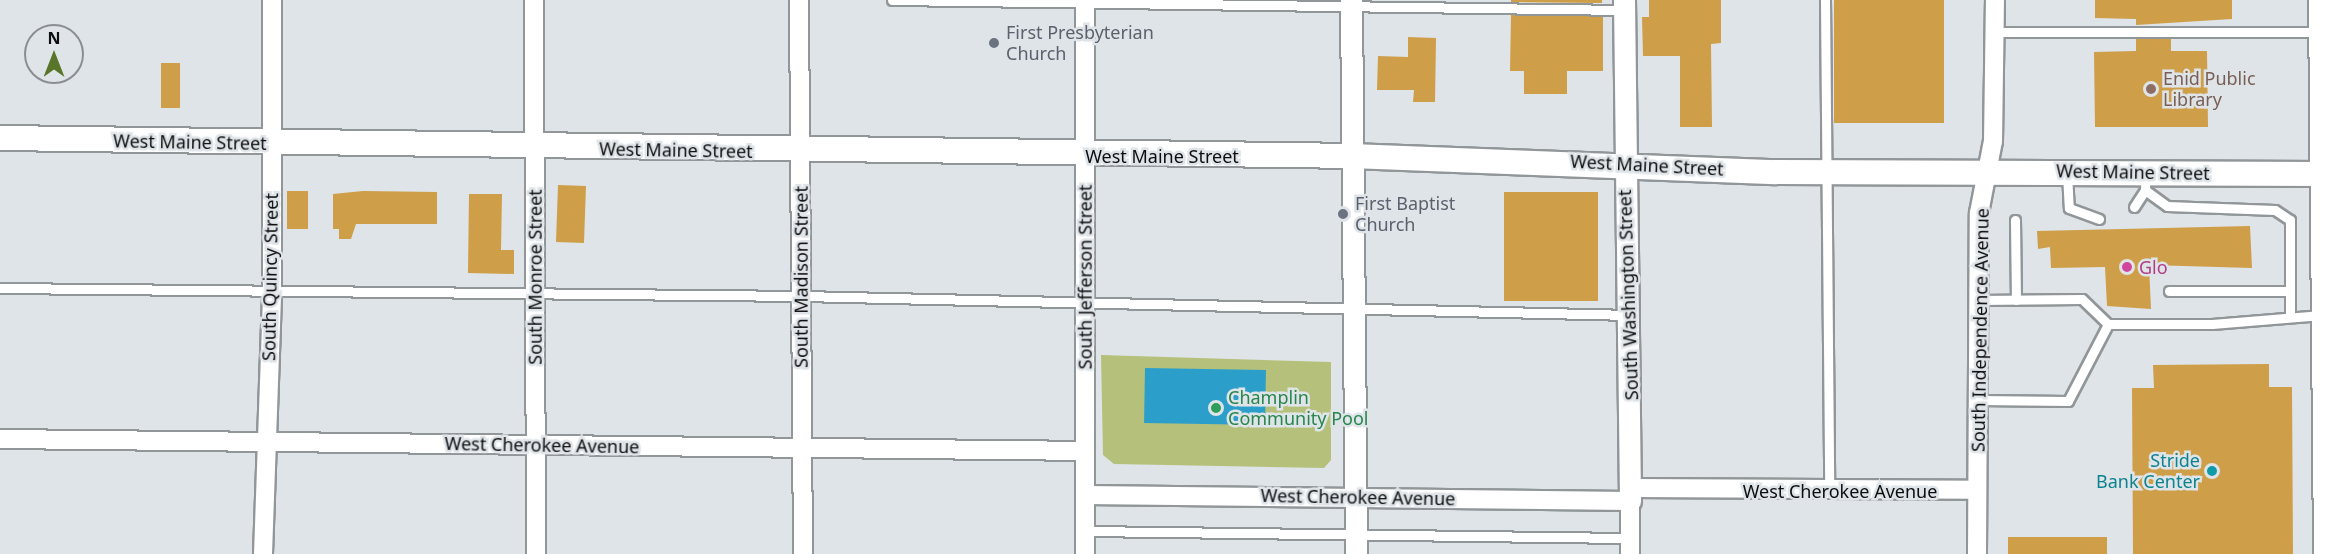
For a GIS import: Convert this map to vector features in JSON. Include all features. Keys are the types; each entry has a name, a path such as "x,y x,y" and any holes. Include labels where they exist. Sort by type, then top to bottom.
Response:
{"main road":[{"path":"2321,0 2326,174 2326,554"},
{"name":"West Maine Street","path":"0,138 1085,156 1351,156 1623,162 1825,171 2067,171 2146,181 2326,174"}],"street":[{"name":"South Quincy Street","path":"263,554 265,442 272,290 272,0"},
{"name":"South Monroe Street","path":"534,0 536,554"},
{"name":"South Madison Street","path":"799,0 803,554"},
{"name":"South Independence Avenue","path":"1977,554 1979,213 1988,170 1996,32 1995,0"},
{"name":"South Jefferson Street","path":"1085,1 1085,554"},
{"path":"1351,3 1351,156 1357,311 1356,545"},
{"name":"South Washington Street","path":"1624,5 1623,162 1632,315 1630,546"},
{"name":"West Cherokee Avenue","path":"0,439 1085,451"},
{"name":"West Cherokee Avenue","path":"1085,495 1631,495 1977,490"}],"lane":[{"path":"892,0 1624,5"},
{"path":"1825,0 1828,492"},
{"path":"1996,32 2322,32"},
{"path":"2067,171 2069,208 2098,219"},
{"path":"2134,207 2146,181 2167,206 2266,209 2290,220 2290,316"},
{"path":"2016,220 2016,300"},
{"path":"0,288 801,296 1085,306 1632,315"},
{"path":"2169,291 2290,291"},
{"path":"1978,300 2082,299 2108,324 2212,324 2290,316 2326,326"},
{"path":"1978,400 2068,401 2108,324"},
{"path":"1085,531 1356,545 1630,546"}],"green space":[{"name":"Champlin Community Pool","path":"1101,355 1331,362 1331,460 1324,468 1114,464 1103,455"}],"water":[{"name":"Champlin Community Pool","path":"1145,368 1266,370 1265,425 1144,423"}],"building":[{"path":"1511,0 1602,0 1602,3 1511,2"},
{"path":"1649,0 1721,0 1721,43 1711,44 1712,127 1680,127 1680,56 1643,56 1642,17 1649,17"},
{"path":"1834,0 1944,0 1944,123 1834,123"},
{"path":"2095,0 2232,0 2232,19 2136,25 2136,19 2095,18"},
{"path":"1511,15 1603,16 1603,71 1567,71 1567,94 1524,94 1524,71 1510,71"},
{"path":"1408,37 1436,38 1435,102 1413,102 1414,90 1377,90 1378,56 1408,57"},
{"name":"Enid Public Library","path":"2136,39 2171,39 2171,51 2207,51 2208,127 2095,127 2094,52 2136,51"},
{"path":"161,63 180,63 180,108 161,108"},
{"path":"558,185 586,186 584,243 556,242"},
{"path":"287,191 308,191 308,229 287,229"},
{"path":"363,191 437,192 437,224 356,224 351,239 339,239 339,229 333,229 333,194"},
{"path":"1504,192 1598,192 1598,301 1504,301"},
{"path":"469,194 502,194 501,250 514,250 514,274 468,273"},
{"name":"Glo","path":"2250,226 2252,268 2149,265 2151,309 2107,306 2105,267 2051,268 2050,247 2038,249 2037,231"},
{"name":"Stride Bank Center","path":"2269,364 2269,387 2292,387 2293,554 2133,554 2132,388 2154,388 2153,365"},
{"path":"2008,537 2107,537 2107,554 2008,554"}],"place":[{"name":"First Presbyterian Church","path":"994,43"},
{"name":"Enid Public Library","path":"2151,89"},
{"name":"First Baptist Church","path":"1343,214"},
{"name":"Glo","path":"2127,267"},
{"name":"Champlin Community Pool","path":"1216,408"},
{"name":"Stride Bank Center","path":"2212,471"}]}
